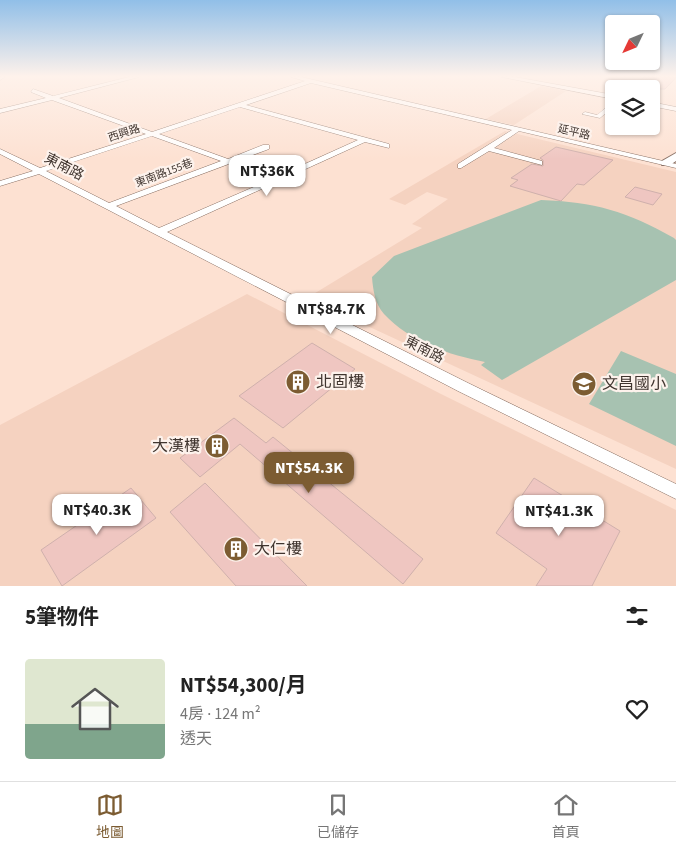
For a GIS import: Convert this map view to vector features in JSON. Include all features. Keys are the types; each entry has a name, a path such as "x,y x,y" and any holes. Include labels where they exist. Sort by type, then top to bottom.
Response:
{"street":[{"path":"0,111 27,104"},
{"path":"70,104 228,161"},
{"name":"延平路","path":"409,104 671,165"},
{"path":"240,105 386,146"},
{"name":"西興路","path":"0,184 240,105"},
{"path":"660,106 676,109"},
{"path":"585,114 598,117 605,111"},
{"path":"461,166 518,129"},
{"path":"159,232 365,140"},
{"name":"東南路155巷","path":"108,206 266,147"},
{"path":"488,149 539,162"},
{"name":"東南路","path":"0,151 676,492"},
{"path":"671,165 676,156"},
{"path":"253,170 278,180"}],"shaded area":[{"path":"510,104 546,104 514,125 486,119"},
{"name":"文昌國小","path":"505,131 676,172 676,469 307,298 422,228 412,224 448,199 427,192 405,205 389,199"},
{"path":"247,294 441,394 676,510 676,586 0,586 0,425"}],"green space":[{"path":"541,200 578,203 610,210 641,221 674,238 676,240 676,280 502,380 481,365 485,362 444,351 418,340 394,324 378,306 372,277 394,256"},
{"path":"621,351 676,374 676,446 589,404"}],"building":[{"path":"556,147 613,160 584,185 577,184 561,201 510,186 518,180 511,178 532,164 543,166 543,160 540,158"},
{"path":"635,187 662,194 653,205 625,197"},
{"name":"北固樓","path":"312,343 355,369 283,428 239,396"},
{"path":"234,418 266,443 273,437 423,559 403,584 240,444 200,477 180,458"},
{"path":"534,478 620,531 592,586 536,586 547,569 496,533"},
{"name":"大仁樓","path":"205,483 307,586 236,586 170,512"},
{"path":"131,488 156,518 62,586 41,550"}],"place":[{"name":"北固樓","path":"298,382"},
{"name":"文昌國小","path":"584,384"},
{"name":"大漢樓","path":"217,446"},
{"name":"大仁樓","path":"236,549"}]}
